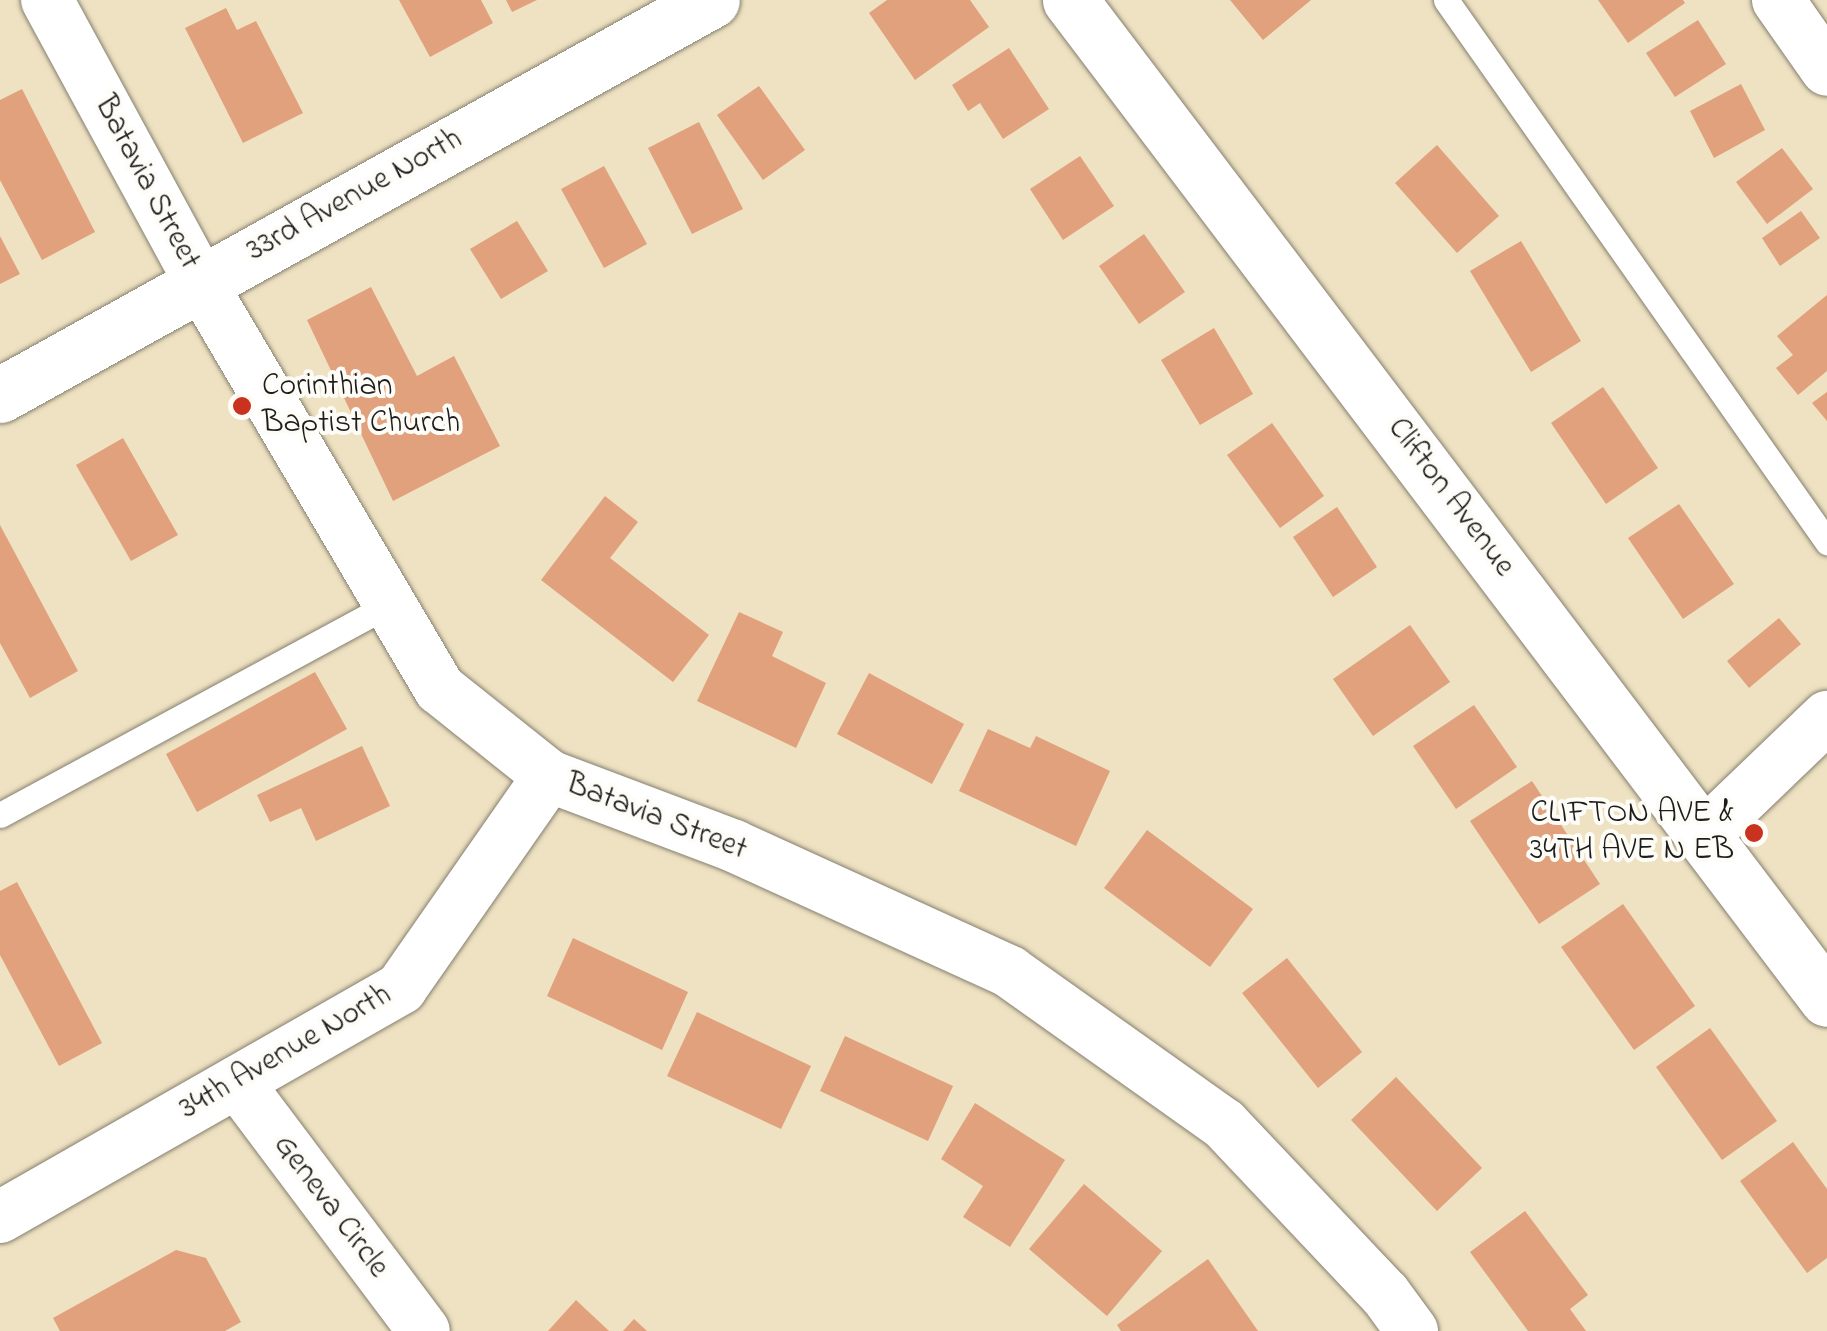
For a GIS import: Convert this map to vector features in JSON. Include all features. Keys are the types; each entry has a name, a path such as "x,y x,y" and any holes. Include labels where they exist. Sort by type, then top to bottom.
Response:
{"street":[{"name":"Batavia Street","path":"47,0 200,282 386,606 440,689 549,776 734,846 1010,972 1224,1124 1386,1294 1412,1331"},
{"name":"33rd Avenue North","path":"0,396 712,0"},
{"name":"Clifton Avenue","path":"1070,0 1706,833 1827,999"},
{"path":"1778,0 1827,70"},
{"path":"1706,833 1827,718"},
{"name":"34th Avenue North","path":"0,1217 401,988 549,776"},
{"name":"Geneva Circle","path":"236,1082 424,1331"}],"lane":[{"path":"1446,0 1827,542"},
{"path":"0,815 386,606"}],"building":[{"path":"399,0 481,0 493,23 430,57"},
{"path":"506,0 537,0 512,12"},
{"path":"887,0 970,0 989,27 915,80 869,13"},
{"path":"1230,0 1311,0 1263,40"},
{"path":"1598,0 1683,0 1685,3 1628,43"},
{"path":"226,8 237,30 256,21 303,113 243,143 185,28"},
{"path":"1698,20 1726,64 1675,97 1646,53"},
{"path":"1009,48 1049,109 1003,139 980,103 968,111 952,85"},
{"path":"1741,84 1765,130 1714,158 1690,111"},
{"path":"759,86 805,150 763,180 717,115"},
{"path":"22,89 95,232 42,260 0,180 0,100"},
{"path":"699,122 743,209 692,234 648,148"},
{"path":"1437,145 1499,216 1457,253 1395,183"},
{"path":"1782,148 1813,189 1767,224 1736,182"},
{"path":"1080,156 1114,206 1063,240 1030,189"},
{"path":"604,166 647,244 604,268 561,189"},
{"path":"1801,211 1820,238 1780,266 1762,238"},
{"path":"517,221 548,271 501,299 470,249"},
{"path":"1144,234 1185,292 1139,324 1099,266"},
{"path":"0,236 20,274 0,284"},
{"path":"1521,241 1581,341 1531,372 1470,271"},
{"path":"371,287 417,376 454,356 500,446 393,501 307,320"},
{"path":"1827,295 1827,371 1798,395 1776,368 1793,355 1777,336"},
{"path":"1214,328 1253,394 1200,425 1161,360"},
{"path":"1603,387 1658,468 1606,504 1551,423"},
{"path":"1827,392 1827,421 1812,403"},
{"path":"1272,423 1324,496 1280,528 1227,455"},
{"path":"123,438 178,535 131,561 76,465"},
{"path":"605,496 638,522 610,558 709,635 673,682 541,580"},
{"path":"1679,504 1734,584 1683,619 1628,538"},
{"path":"1337,507 1377,567 1333,597 1293,537"},
{"path":"0,525 78,671 30,698 0,643"},
{"path":"739,612 783,632 772,656 826,683 796,748 697,701"},
{"path":"1779,618 1801,644 1749,688 1727,661"},
{"path":"1410,625 1450,682 1373,736 1333,679"},
{"path":"315,672 347,729 197,812 166,754"},
{"path":"869,673 964,724 932,784 837,734"},
{"path":"1474,705 1517,767 1456,809 1413,746"},
{"path":"988,729 1030,748 1036,736 1110,771 1076,846 959,791"},
{"path":"362,746 390,806 316,841 301,808 270,822 257,795"},
{"path":"1532,781 1600,884 1539,924 1470,821"},
{"path":"1147,830 1253,909 1210,967 1104,888"},
{"path":"17,882 102,1043 59,1066 0,955 0,891"},
{"path":"1623,904 1695,1006 1634,1050 1561,947"},
{"path":"573,938 688,992 662,1050 547,996"},
{"path":"1287,958 1362,1052 1318,1088 1242,993"},
{"path":"697,1012 811,1066 781,1129 667,1076"},
{"path":"1710,1028 1777,1121 1722,1160 1656,1067"},
{"path":"845,1036 953,1086 928,1141 820,1091"},
{"path":"1396,1077 1482,1168 1437,1211 1351,1120"},
{"path":"975,1103 1065,1160 1010,1247 963,1217 983,1186 941,1159"},
{"path":"1793,1142 1827,1189 1827,1258 1807,1273 1740,1181"},
{"path":"1084,1184 1162,1251 1107,1316 1029,1249"},
{"path":"1525,1211 1588,1295 1570,1309 1586,1331 1528,1331 1470,1252"},
{"path":"176,1250 206,1258 241,1322 225,1331 60,1331 53,1318"},
{"path":"1208,1259 1258,1331 1121,1331 1117,1325"},
{"path":"576,1300 609,1331 548,1331"},
{"path":"634,1319 647,1331 623,1331"}],"place":[{"name":"Corinthian Baptist Church","path":"242,406"},
{"name":"CLIFTON AVE & 34TH AVE N EB","path":"1754,833"}]}
